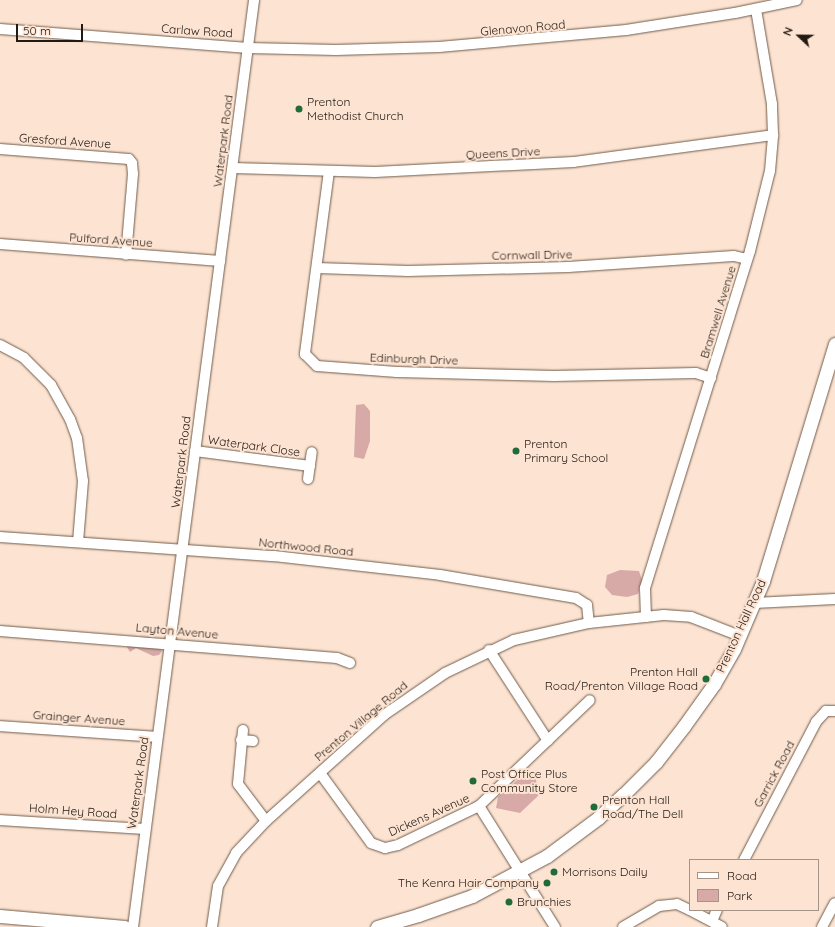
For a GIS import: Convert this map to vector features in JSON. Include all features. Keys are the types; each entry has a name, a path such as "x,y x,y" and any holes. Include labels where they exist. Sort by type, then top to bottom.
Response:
{"street":[{"name":"Waterpark Road","path":"132,927 144,829 183,549 254,0"},
{"name":"Glenavon Road","path":"248,48 336,50 439,47 568,37 756,9 779,2 797,0"},
{"name":"Bramwell Avenue","path":"646,616 645,588 747,259 770,171 773,135 772,104 756,9"},
{"name":"Carlaw Road","path":"0,28 248,48"},
{"name":"Queens Drive","path":"232,168 329,172 574,162 773,135"},
{"name":"Gresford Avenue","path":"0,149 129,159 132,163 133,174 126,255"},
{"name":"Edinburgh Drive","path":"329,172 305,354 317,366 397,372 554,376 696,373 711,378"},
{"name":"Pulford Avenue","path":"0,244 126,255 220,261"},
{"name":"Cornwall Drive","path":"316,268 408,271 568,267 734,256 747,259"},
{"name":"Prenton Hall Road","path":"377,927 472,896 518,870 547,856 598,818 656,762 714,684 740,636 754,604 763,581 835,344"},
{"path":"0,345 24,358 51,385 70,419 77,438 83,481 78,542"},
{"name":"Waterpark Close","path":"195,451 310,466"},
{"name":"Waterpark Close","path":"308,479 312,452"},
{"name":"Northwood Road","path":"0,537 183,549 359,565 576,598 587,605 589,623"},
{"path":"754,604 835,599"},
{"name":"Prenton Village Road","path":"212,927 218,886 236,853 266,821 384,715 417,691 489,650 514,640 589,623 646,616 691,618 740,636"},
{"name":"Layton Avenue","path":"0,631 170,643 343,659 350,663"},
{"path":"489,650 548,741"},
{"name":"Dickens Avenue","path":"320,773 364,836 379,846 398,845 479,806 590,700"},
{"name":"Garrick Road","path":"745,859 816,722 826,711 835,711"},
{"name":"Grainger Avenue","path":"0,726 157,737"},
{"path":"253,741 242,735 238,784 266,821"},
{"path":"479,806 555,927"},
{"name":"Holm Hey Road","path":"0,820 144,829"},
{"path":"822,927 835,903"},
{"path":"623,927 659,906 677,904 689,910"},
{"path":"692,911 722,927"},
{"path":"712,921 717,911"},
{"path":"0,916 125,927"}],"green space":[{"path":"364,404 370,411 370,441 364,459 354,457 356,405"},
{"path":"620,570 639,571 642,580 638,594 627,597 612,595 605,587 607,575"},
{"path":"142,637 150,637 162,651 159,655 153,656 136,648 130,652 125,644"},
{"path":"529,770 536,780 539,795 520,813 496,808 498,797"}],"place":[{"name":"Prenton Methodist Church","path":"299,109"},
{"name":"Prenton Primary School","path":"516,451"},
{"name":"Prenton Hall Road/Prenton Village Road","path":"706,679"},
{"name":"Post Office Plus Community Store","path":"473,781"},
{"name":"Prenton Hall Road/The Dell","path":"594,807"},
{"name":"Morrisons Daily","path":"554,872"},
{"name":"The Kenra Hair Company","path":"547,883"},
{"name":"Brunchies","path":"509,902"}]}
